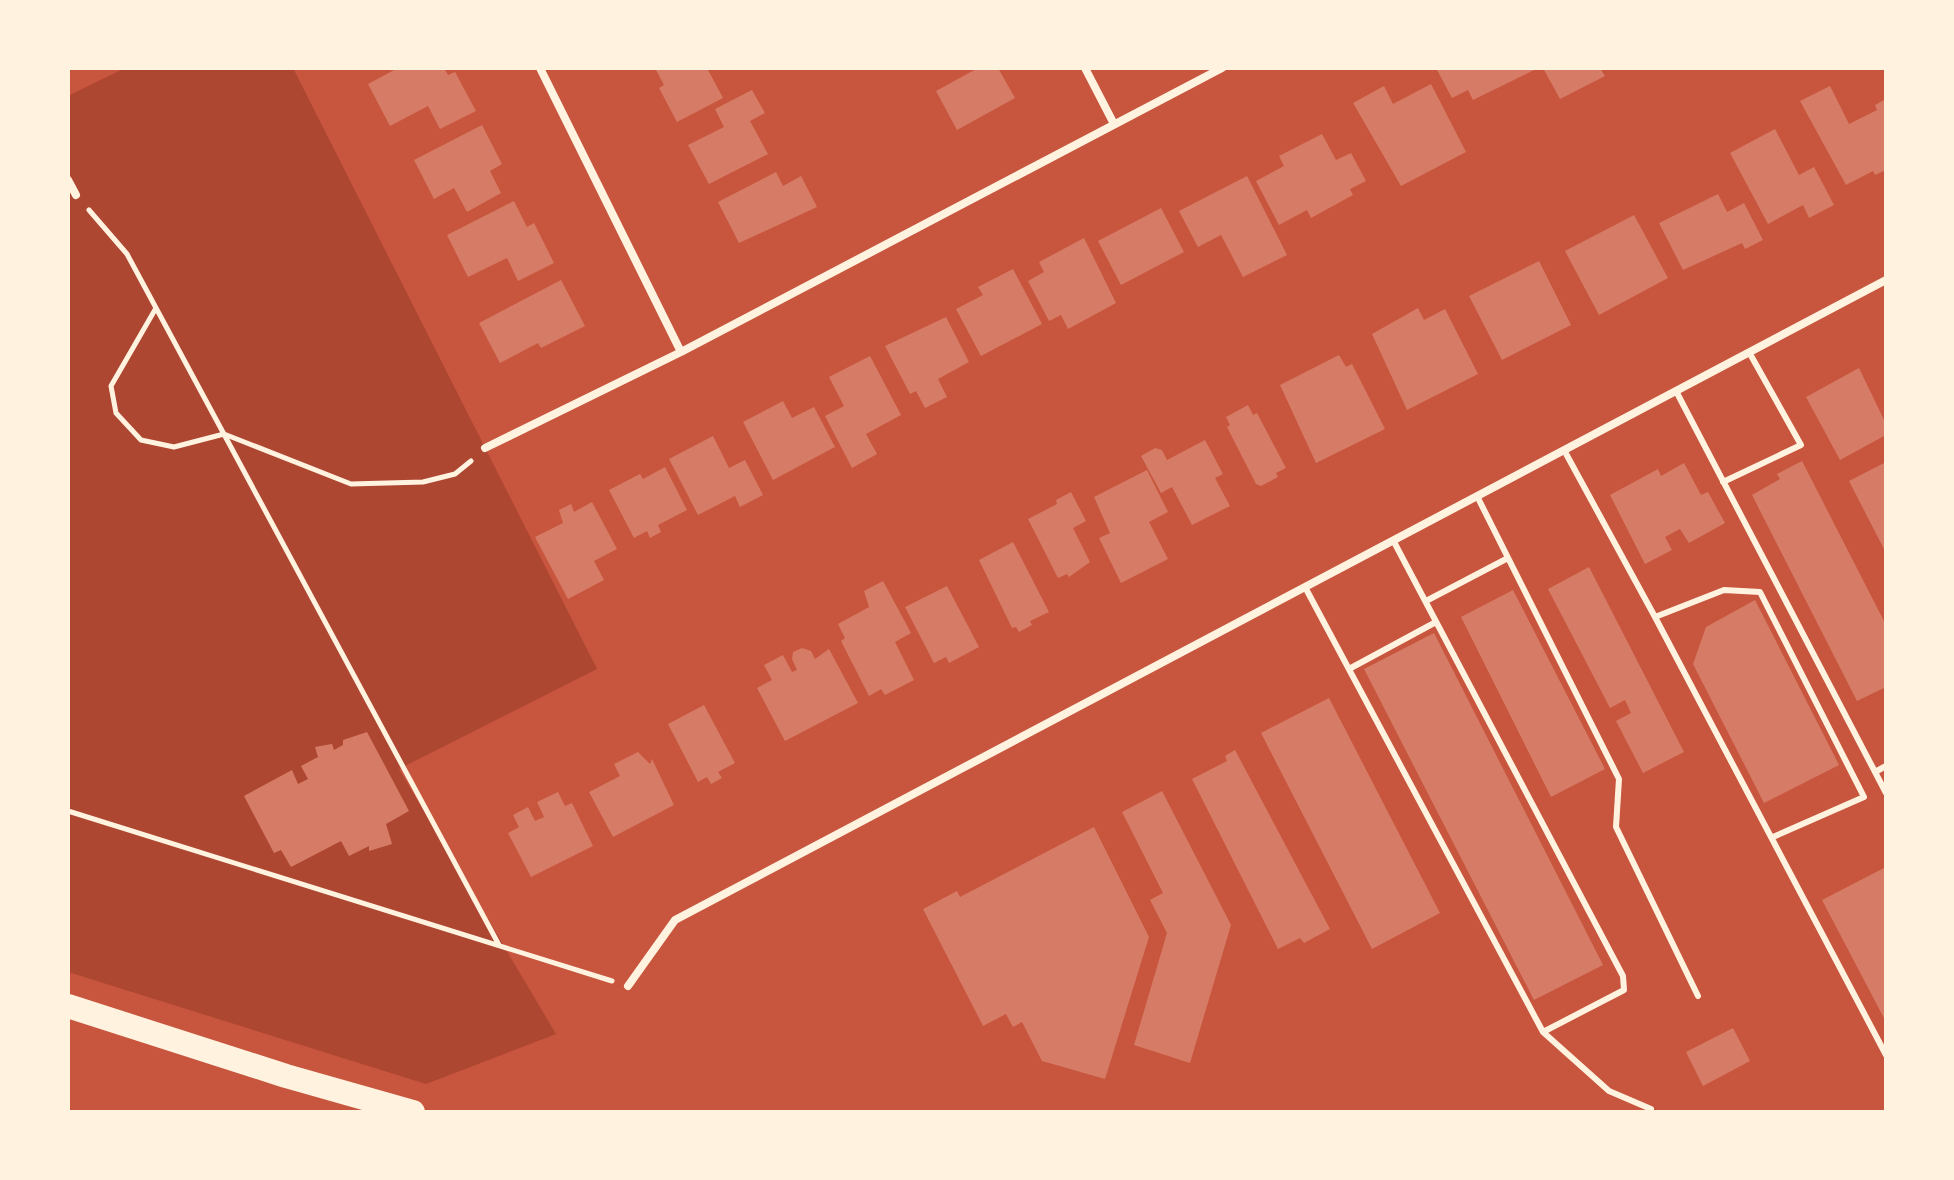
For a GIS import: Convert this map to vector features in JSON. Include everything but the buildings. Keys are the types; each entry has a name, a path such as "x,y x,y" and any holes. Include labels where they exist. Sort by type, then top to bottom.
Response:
{"highway":[{"path":"68,1006 286,1076 413,1112"}],"street":[{"path":"540,68 681,352"},
{"path":"1085,68 1114,124"},
{"path":"485,448 681,352 1222,68"},
{"path":"68,180 76,195"},
{"path":"628,986 675,920 1886,280"}],"lane":[{"path":"1723,482 1801,445 1749,352"},
{"path":"1676,391 1886,793"},
{"path":"1564,450 1773,837 1886,1055"},
{"path":"1477,496 1619,779 1616,827 1698,996"},
{"path":"1393,540 1623,976 1624,990 1543,1032"},
{"path":"1426,601 1508,558"},
{"path":"1305,587 1543,1032 1609,1091 1651,1109"},
{"path":"1655,617 1724,590 1760,592 1864,797 1773,837"},
{"path":"1349,669 1436,622"},
{"path":"1875,772 1886,766"}],"path":[{"path":"76,195 127,254 499,945"},
{"path":"156,307 111,386 116,413 141,440 174,447 224,434 351,484 423,482 455,474 485,448"},
{"path":"68,811 628,986"}],"shaded area":[{"path":"125,68 293,68 597,669 399,769 556,1034 426,1084 68,972 68,96"}]}
